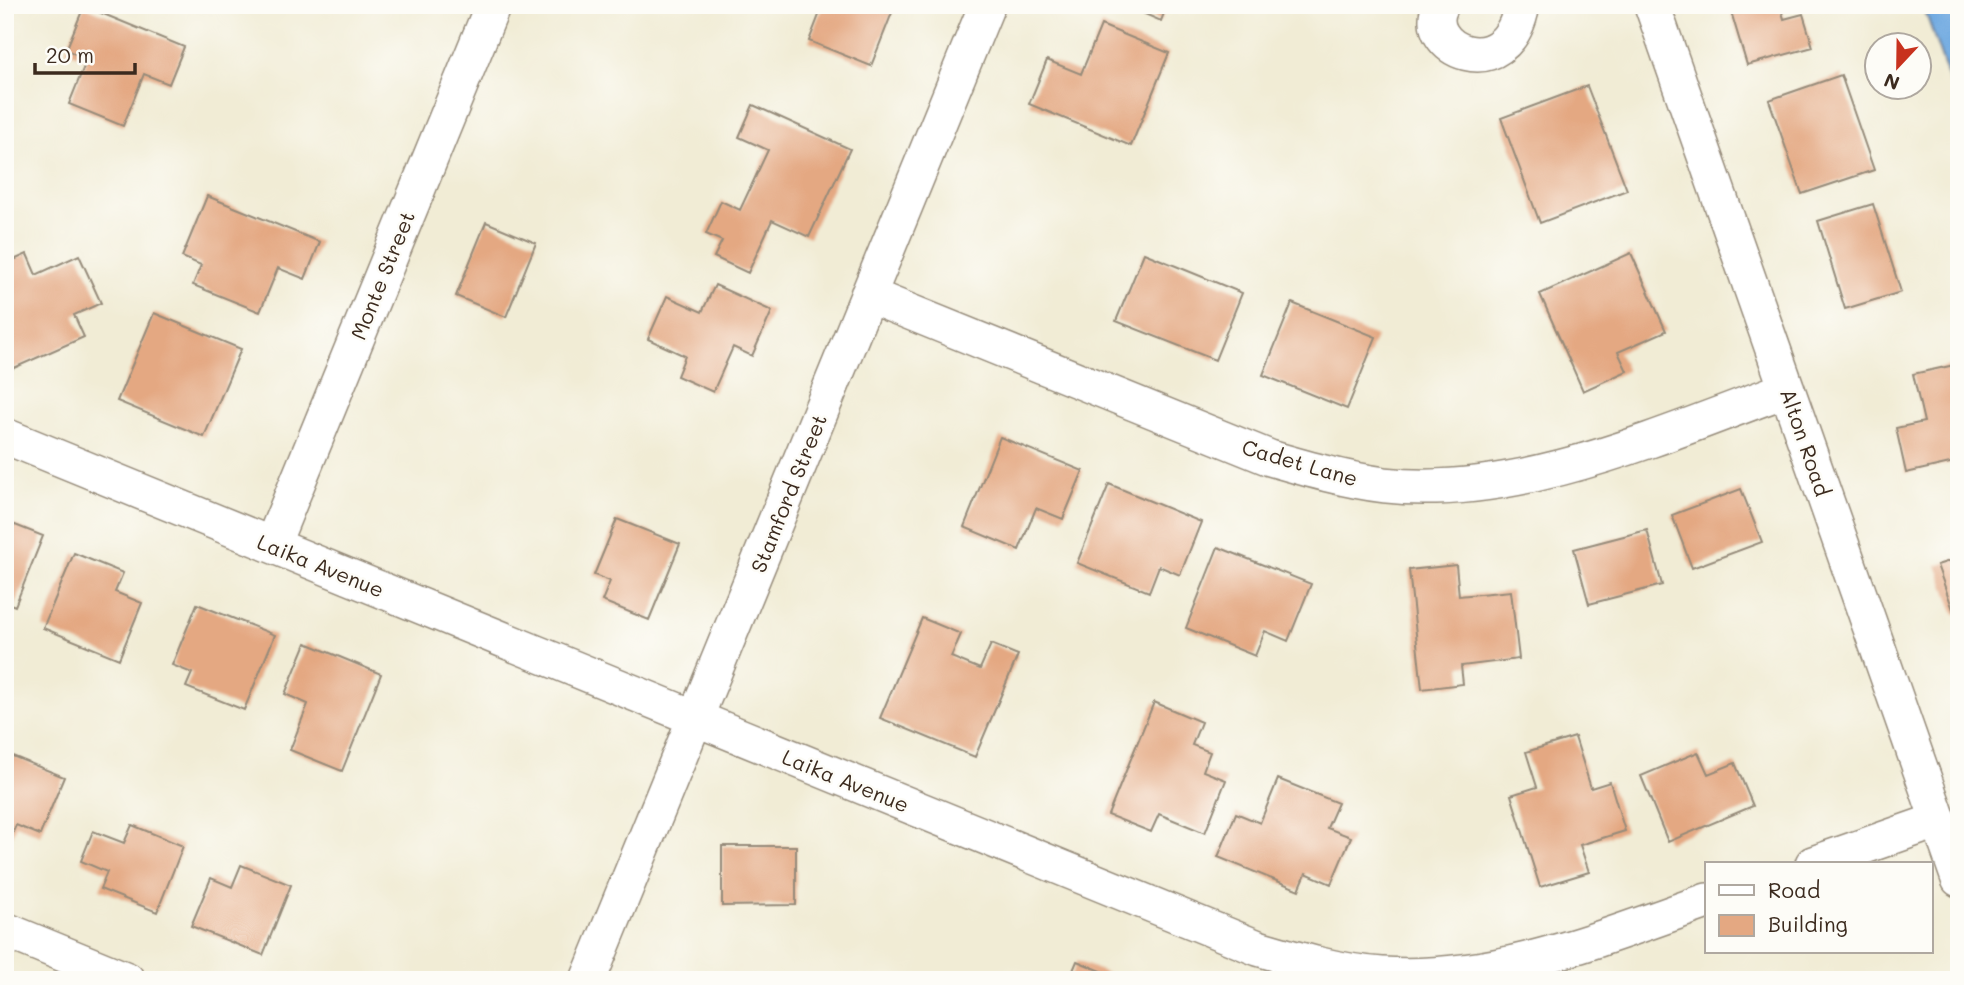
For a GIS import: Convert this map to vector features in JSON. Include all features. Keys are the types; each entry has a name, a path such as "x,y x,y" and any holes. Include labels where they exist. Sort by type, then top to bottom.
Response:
{"street":[{"name":"Monte Street","path":"272,545 493,5"},
{"name":"Stamford Street","path":"588,980 987,5"},
{"path":"1441,5 1438,10 1439,31 1453,48 1477,56 1503,46 1518,26 1522,5"},
{"name":"Alton Road","path":"1652,5 1959,879"},
{"name":"Cadet Lane","path":"868,295 1270,458 1332,476 1387,485 1466,485 1537,474 1787,389"},
{"name":"Laika Avenue","path":"5,436 1258,948 1319,966 1382,975 1462,974 1540,959 1705,902"},
{"path":"1819,862 1939,820"},
{"path":"5,930 127,980"}],"water":[{"path":"1923,5 1959,5 1959,108"}],"building":[{"path":"823,5 895,5 871,66 809,41"},
{"path":"1124,5 1167,5 1161,21"},
{"path":"1729,5 1780,5 1784,19 1803,14 1813,47 1747,65"},
{"path":"84,6 184,47 169,84 144,74 123,126 69,104 87,59 66,50"},
{"path":"1101,25 1169,53 1131,146 1029,104 1047,60 1081,74"},
{"path":"1841,75 1874,170 1802,194 1769,100"},
{"path":"1587,86 1627,190 1540,223 1501,118"},
{"path":"753,105 850,149 809,237 772,220 748,273 714,257 722,241 706,234 721,201 740,210 768,150 739,137"},
{"path":"207,196 320,242 305,279 278,268 260,312 193,285 201,265 182,257"},
{"path":"1873,204 1901,292 1845,309 1818,221"},
{"path":"486,222 536,243 506,317 456,296"},
{"path":"1144,253 1242,293 1215,360 1116,321"},
{"path":"1631,253 1666,331 1618,352 1627,371 1583,391 1540,294"},
{"path":"27,254 36,275 79,255 101,303 74,315 84,337 5,372 5,264"},
{"path":"715,285 772,311 752,356 733,347 713,392 677,376 685,356 648,339 667,296 702,312"},
{"path":"1292,303 1376,337 1347,409 1263,375"},
{"path":"154,313 241,349 204,437 117,401"},
{"path":"1959,364 1959,461 1906,473 1896,428 1924,422 1913,374"},
{"path":"1000,437 1083,471 1063,519 1036,508 1019,550 964,527"},
{"path":"1109,484 1201,522 1180,575 1159,566 1149,592 1077,563"},
{"path":"1741,489 1762,542 1692,568 1672,515"},
{"path":"617,519 680,544 649,620 602,601 610,581 594,575"},
{"path":"5,521 43,536 15,606 5,602"},
{"path":"1647,530 1662,585 1589,604 1574,549"},
{"path":"1218,547 1311,584 1288,641 1265,631 1255,656 1186,628"},
{"path":"74,553 123,573 115,592 142,603 119,659 43,628"},
{"path":"1959,558 1959,614 1955,615 1937,565"},
{"path":"1456,565 1459,596 1511,591 1519,659 1461,666 1463,684 1422,689 1409,570"},
{"path":"197,604 275,635 244,710 186,687 192,673 172,665"},
{"path":"922,618 961,634 951,657 980,669 991,644 1018,655 975,757 880,718"},
{"path":"306,643 381,674 342,771 290,750 308,704 285,694"},
{"path":"1154,702 1201,722 1192,745 1210,752 1203,771 1226,780 1205,833 1159,814 1151,832 1108,815"},
{"path":"1575,737 1591,788 1610,782 1625,831 1580,845 1589,872 1540,887 1511,795 1537,787 1526,752"},
{"path":"1698,752 1708,774 1735,763 1753,806 1668,842 1641,776"},
{"path":"5,753 64,777 40,835 16,825 5,850"},
{"path":"1278,779 1338,803 1327,828 1351,837 1331,884 1306,873 1299,890 1218,857 1236,813 1260,823"},
{"path":"132,825 183,846 157,912 100,889 107,872 81,861 93,831 124,843"},
{"path":"722,846 796,846 796,905 722,906"},
{"path":"241,865 291,885 263,955 191,926 211,878 232,887"},
{"path":"1077,961 1123,980 1069,980"}]}
